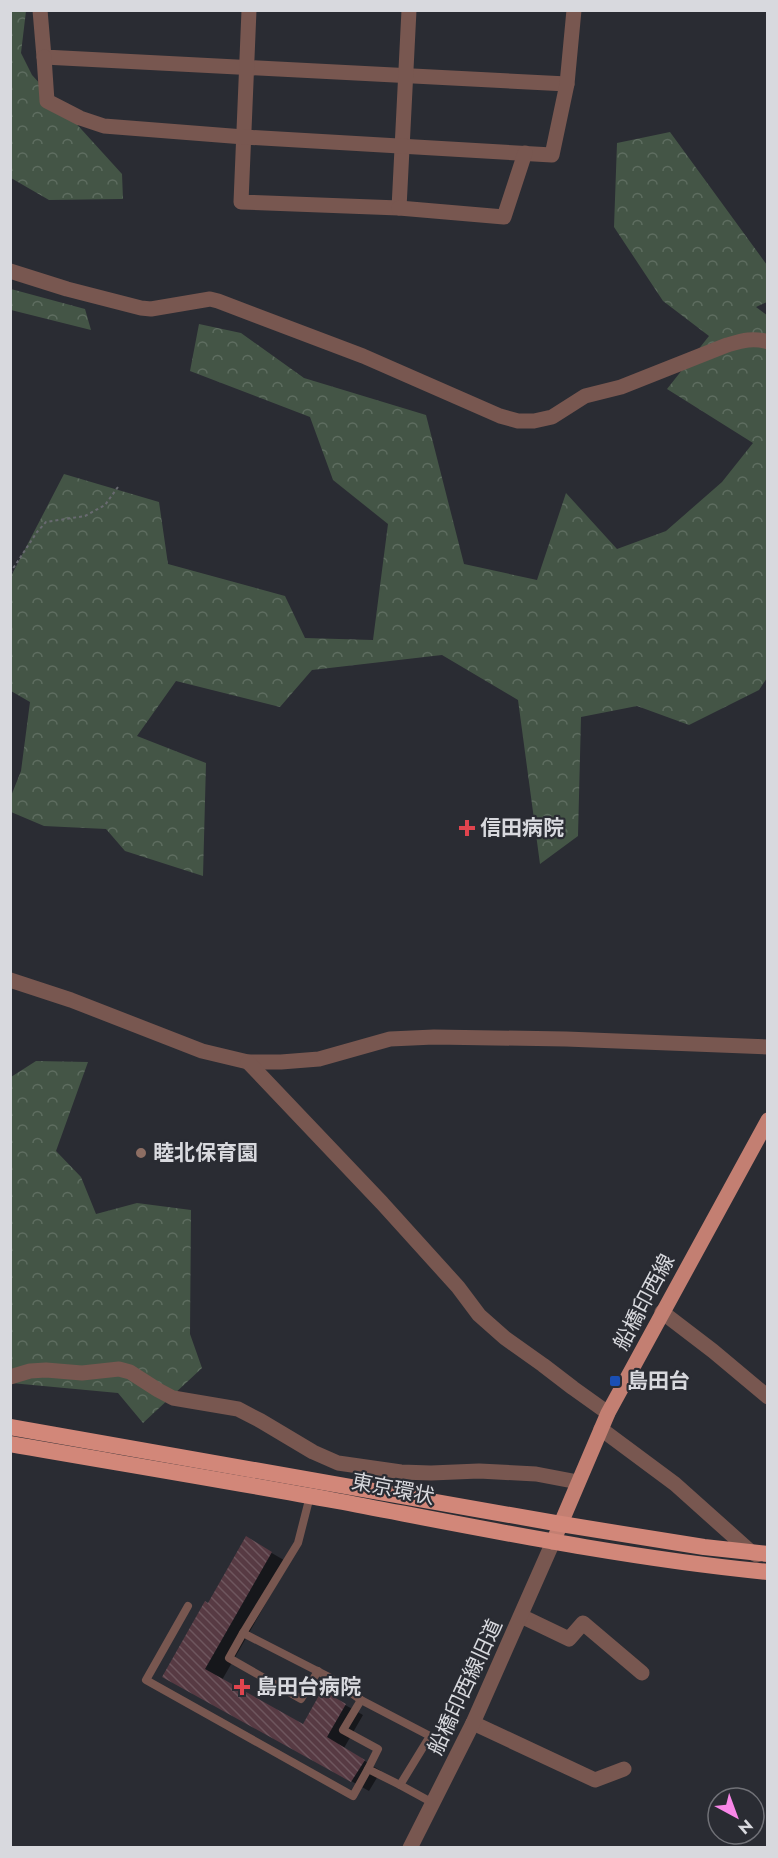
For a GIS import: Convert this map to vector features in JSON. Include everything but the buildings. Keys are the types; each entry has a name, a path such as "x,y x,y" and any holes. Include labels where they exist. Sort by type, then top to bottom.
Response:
{"highway":[{"name":"東京環状","path":"10,1426 561,1524 704,1547 759,1553"},
{"name":"東京環状","path":"10,1444 310,1496 553,1542 702,1565 768,1572"}],"main road":[{"name":"船橋印西線","path":"553,1542 608,1413 768,1120"}],"street":[{"path":"40,10 47,100 80,118 104,126 244,137 552,155 567,84 574,10"},
{"path":"249,10 241,202 399,208 504,217 525,153"},
{"path":"399,208 409,10"},
{"path":"44,57 567,84"},
{"path":"10,271 66,289 141,308 152,309 210,299 218,301 353,352 500,416 518,421 534,421 552,417 585,396 621,387 735,342 759,339 768,342"},
{"path":"10,980 71,1000 202,1051 248,1062 319,1059 390,1039 434,1037 566,1039 768,1047"},
{"path":"248,1062 382,1203 458,1287 479,1315 505,1338 608,1413"},
{"path":"662,1312 714,1351 768,1397"},
{"path":"10,1377 30,1371 82,1373 119,1369 130,1372 173,1398 238,1409 313,1452 338,1462 401,1472 479,1471 536,1474 578,1482"},
{"path":"602,1429 768,1561"},
{"name":"船橋印西線旧道","path":"410,1848 473,1723 553,1542"},
{"path":"521,1616 569,1639 583,1623 642,1673"},
{"path":"473,1723 595,1780 624,1769"}],"lane":[{"path":"310,1496 298,1543 229,1658 302,1699 318,1671"},
{"path":"188,1606 146,1680 353,1796 378,1749 343,1730 361,1700"},
{"path":"243,1633 318,1671 361,1700 430,1736 400,1785"},
{"path":"368,1769 434,1803"}],"path":[{"path":"10,573 46,522 85,516 105,505 118,487"}],"green space":[{"path":"11,11 26,11 21,53 32,75 122,174 123,199 49,200 11,178"},
{"path":"670,132 767,265 767,302 756,307 768,316 767,678 759,690 689,725 637,706 581,717 578,836 540,864 518,700 442,655 312,670 280,707 176,681 137,736 206,763 203,876 125,851 106,829 44,826 11,812 11,796 21,771 30,702 11,691 10,578 64,474 159,502 168,564 285,596 305,638 373,640 388,524 333,480 310,417 190,371 199,324 241,333 304,378 426,415 464,564 537,580 566,493 617,549 666,531 722,482 753,443 667,389 709,336 663,301 614,227 617,143"},
{"path":"11,289 85,309 91,330 11,310"},
{"path":"36,1061 88,1062 56,1151 81,1177 96,1214 137,1203 191,1210 190,1334 202,1368 143,1423 118,1393 11,1383 11,1077"}],"place":[{"name":"信田病院","path":"467,828"},
{"name":"睦北保育園","path":"141,1153"},
{"name":"島田台","path":"615,1381"},
{"name":"島田台病院","path":"242,1687"}]}
